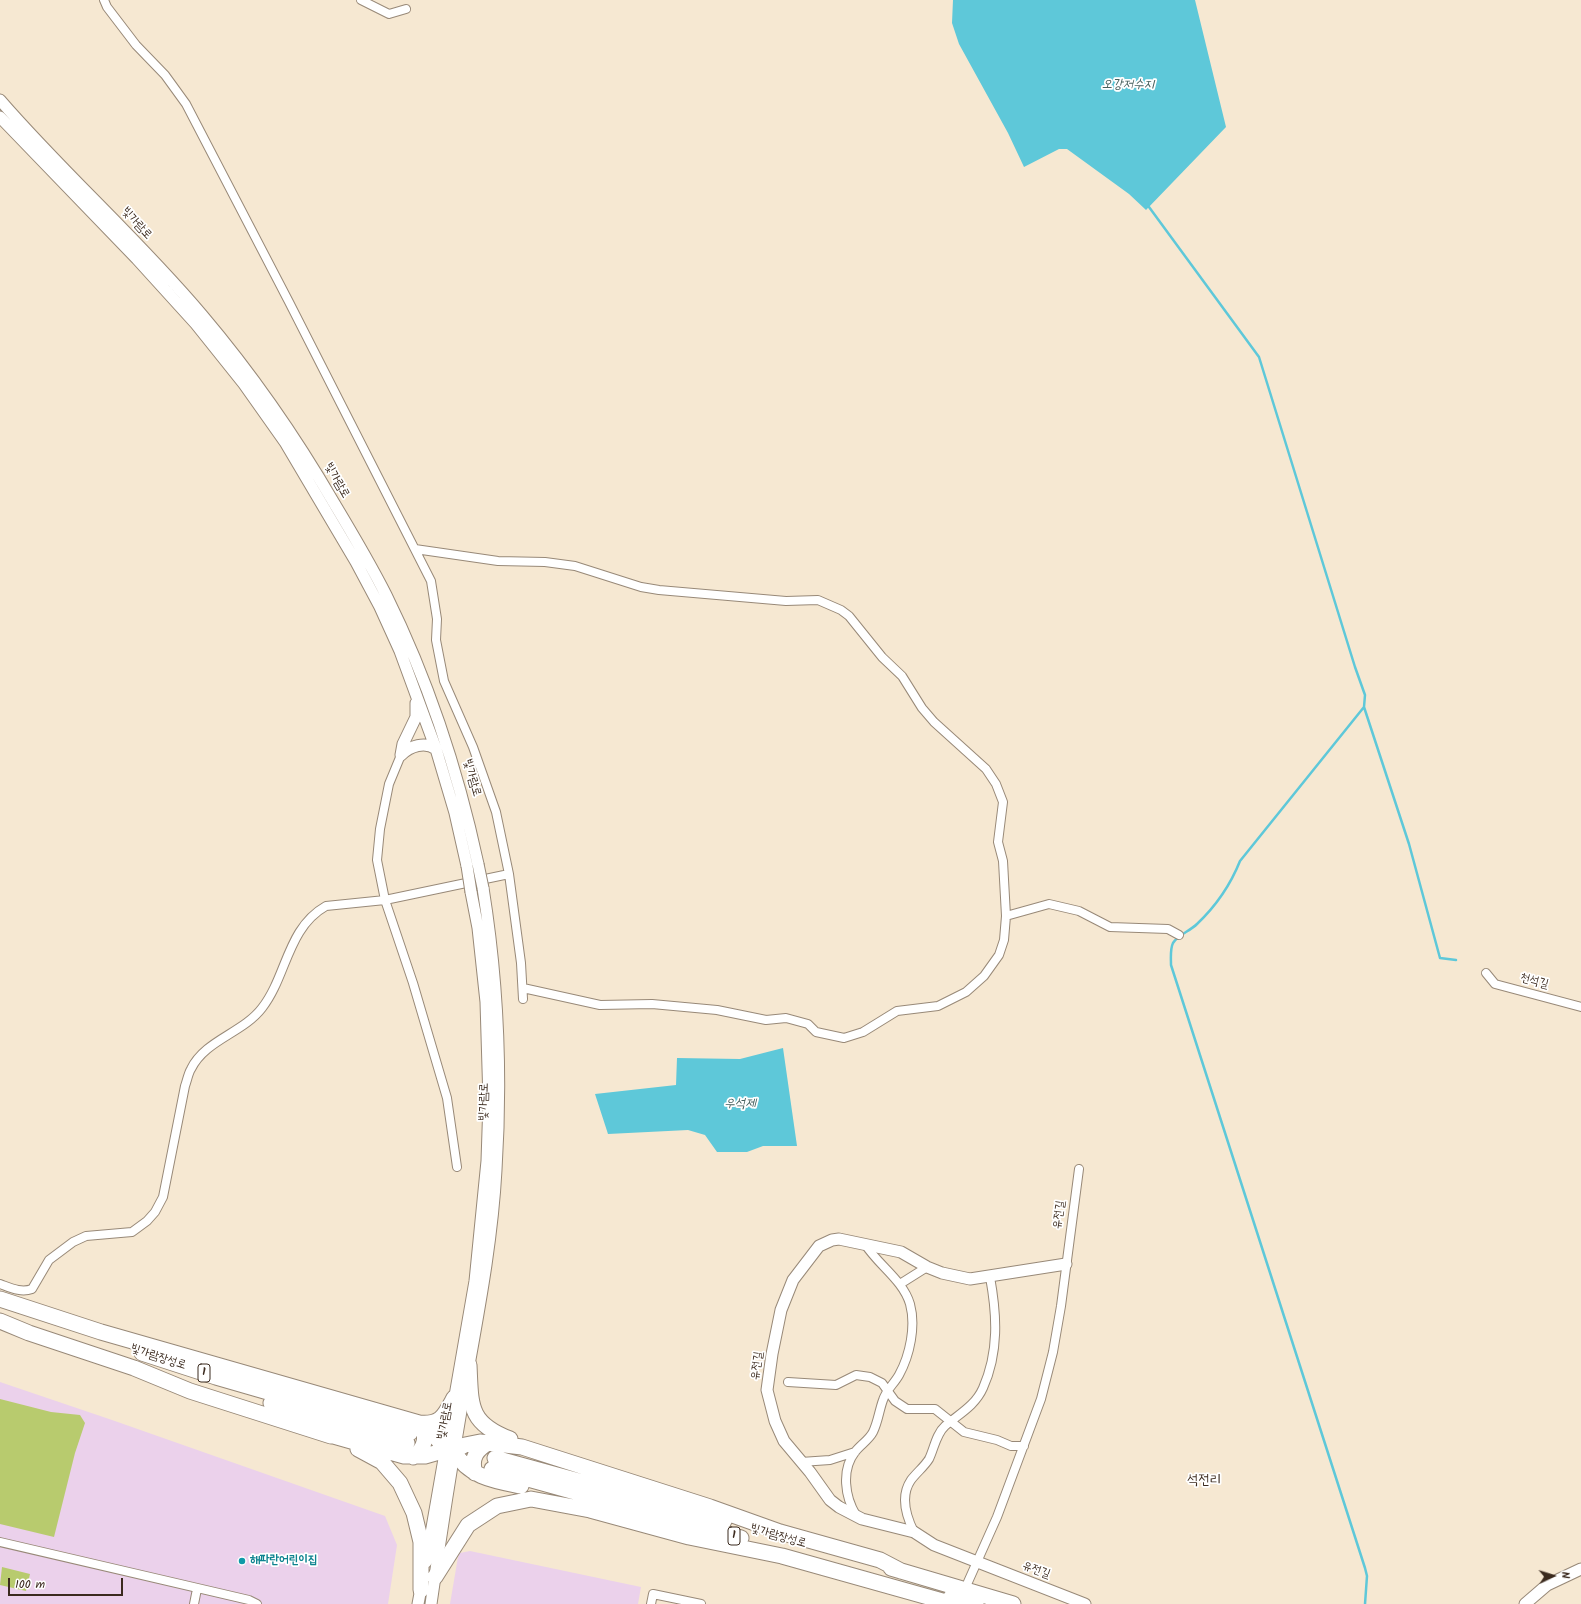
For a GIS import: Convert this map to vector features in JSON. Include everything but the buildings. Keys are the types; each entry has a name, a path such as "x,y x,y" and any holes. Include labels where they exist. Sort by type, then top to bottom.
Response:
{"highway":[{"path":"0,1299 101,1332 412,1439 424,1456 470,1444 490,1442 522,1447 710,1507 780,1532 880,1560 901,1571"},
{"name":"빛가람장성로","path":"0,1306 216,1377 412,1439"},
{"name":"빛가람장성로","path":"0,1315 137,1362 412,1439"},
{"path":"0,1321 29,1333 134,1368 190,1391 323,1433 404,1456 412,1439 442,1417 454,1398"},
{"path":"469,1365 472,1408 480,1421 493,1432 516,1441 522,1447"},
{"path":"412,1439 431,1431 474,1473 491,1480 549,1492 590,1510"},
{"path":"323,1433 382,1462 400,1483 414,1513 421,1542 420,1597"},
{"path":"474,1473 473,1467 478,1450 490,1442"},
{"name":"빛가람장성로","path":"976,1604 494,1463 901,1571 1013,1604"},
{"path":"435,1578 468,1525 497,1506 517,1500 531,1499 590,1510 689,1537 789,1558 953,1604"}],"main road":[{"name":"빛가람로","path":"0,100 200,312 247,369 307,457 386,594 405,635 452,759 467,815 472,865 472,892 478,928 486,1002 489,1101 487,1161 478,1248 454,1398 450,1450 431,1604"},
{"name":"빛가람로","path":"0,117 147,270 196,324 244,384 285,442 356,562 397,645 436,749 472,865 483,888 494,967 499,1060 499,1115 491,1231 485,1275 469,1365 420,1597"},
{"path":"402,755 403,744 416,717 416,697"},
{"path":"402,755 407,750 419,745 430,745 436,749"},
{"name":"유전길","path":"1066,1264 976,1280 961,1278 927,1267 901,1252 865,1244 832,1240 819,1246 793,1280 781,1310 772,1354 767,1390 775,1421 784,1441 830,1500 839,1507 862,1519 914,1532 934,1545 1085,1604"},
{"path":"1525,1604 1547,1585 1581,1569"}],"street":[{"path":"104,0 107,7 136,45 165,75 186,104 431,581 437,619 436,640 444,680 473,746 496,812 509,874 523,988 523,999"},
{"path":"361,0 389,14 406,8"},
{"path":"415,549 498,561 546,562 575,566 641,587 659,590 786,601 818,600 841,610 849,616 882,657 902,676 922,708 934,722 986,769 996,784 1003,802 998,842 1003,861 1006,916 1004,940 999,955 984,976 966,992 938,1006 897,1011 863,1032 844,1038 816,1032 808,1024 786,1018 766,1020 717,1010 652,1004 600,1005 523,988"},
{"path":"402,755 389,784 380,829 377,860 385,900 413,983 447,1098 457,1167"},
{"path":"0,1284 17,1290 26,1291 32,1289 49,1260 73,1242 86,1236 132,1232 147,1221 163,1197 185,1086 190,1069 195,1061 206,1051 244,1026 261,1010 271,994 294,940 304,925 319,910 326,906 385,900 509,874"},
{"path":"1006,916 1049,904 1079,911 1110,927 1168,929 1179,935"},
{"name":"천석길","path":"1486,973 1495,984 1581,1007"},
{"name":"유전길","path":"977,1562 997,1517 1041,1399 1053,1352 1061,1306 1079,1169"},
{"path":"856,1515 850,1505 846,1486 848,1469 855,1452 872,1434 877,1423 883,1400 888,1390 900,1374 909,1349 913,1328 910,1305 900,1284 871,1254 865,1244"},
{"path":"900,1284 927,1267"},
{"path":"914,1532 906,1516 905,1509 907,1488 911,1480 928,1460 940,1432 977,1399 984,1384 992,1359 996,1337 996,1319 990,1277"},
{"path":"788,1382 836,1385 850,1376 861,1374 877,1380 888,1390 901,1406 912,1409 935,1409 970,1435 997,1440 1010,1446 1024,1446"},
{"path":"801,1462 830,1460 855,1452"},
{"path":"0,1542 249,1600 257,1604"},
{"path":"968,1582 977,1562"},
{"path":"194,1604 197,1589"},
{"path":"651,1604 653,1594 683,1602 701,1604"}],"shaded area":[{"path":"0,1382 385,1516 397,1545 388,1604 0,1604"},
{"path":"470,1551 641,1587 638,1604 450,1604 458,1557 460,1553"}],"green space":[{"path":"0,1399 51,1412 80,1415 85,1423 75,1453 54,1537 0,1524"},
{"path":"2,1567 30,1574 26,1591 0,1585"}],"water":[{"name":"오강저수지","path":"953,0 1195,0 1226,127 1146,210 1129,194 1067,149 1059,149 1024,167 1008,133 959,44 952,23"},
{"name":"우석제","path":"783,1048 797,1146 763,1146 747,1152 717,1152 705,1135 688,1130 608,1134 595,1094 676,1085 677,1058 740,1059"}],"waterway":[{"path":"1149,207 1259,357 1365,695 1364,707 1409,844 1440,958 1456,960"},
{"path":"1364,707 1240,861 1232,879 1216,903 1197,924 1175,940 1171,951 1171,965 1365,1568 1367,1576 1365,1604"}],"place":[{"name":"해파란어린이집","path":"242,1561"}],"district":[{"name":"석전리","path":"1204,1482"}]}
